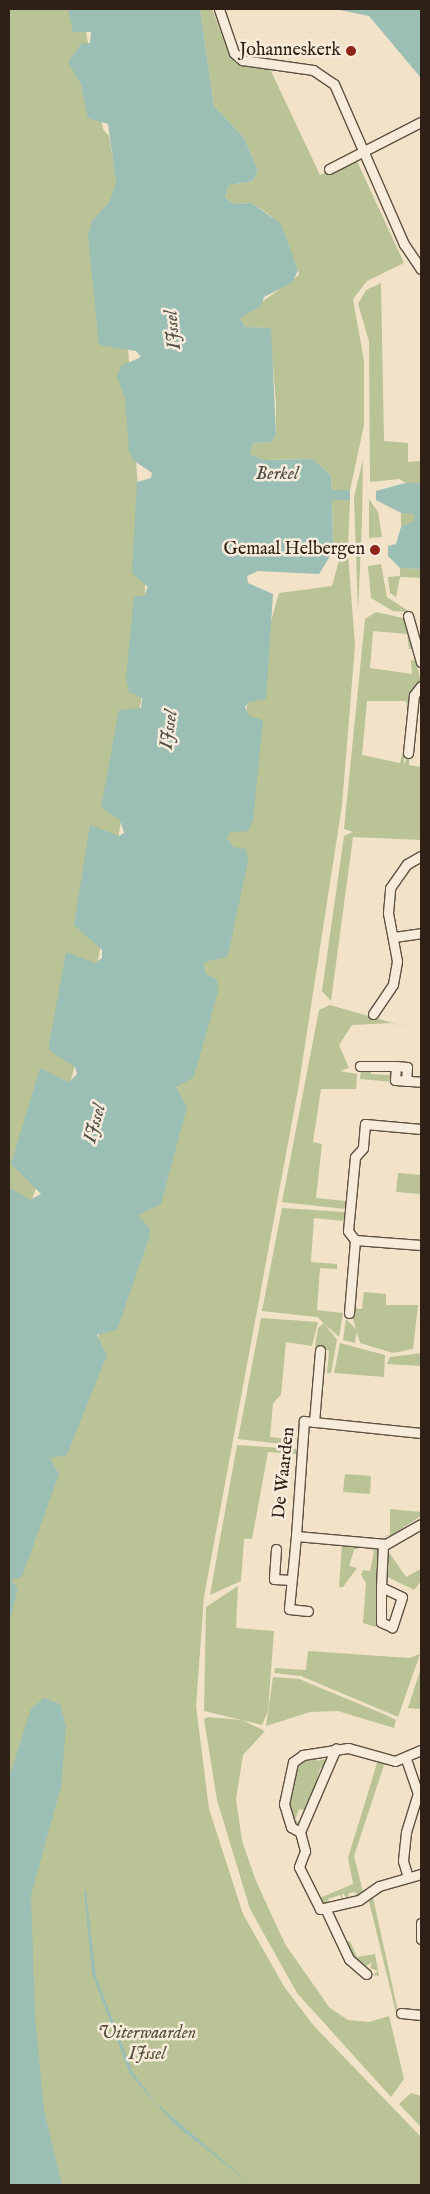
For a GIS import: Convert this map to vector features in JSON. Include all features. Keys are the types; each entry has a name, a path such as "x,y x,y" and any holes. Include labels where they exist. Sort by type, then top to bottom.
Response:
{"street":[{"path":"219,9 234,53 242,60 325,74 363,150 414,265 421,269"},
{"path":"329,169 421,122"},
{"path":"408,616 421,662"},
{"path":"408,753 414,695 421,686"},
{"path":"373,1014 392,984 397,961 388,913 390,888 407,864 421,856"},
{"path":"394,937 421,933"},
{"path":"360,1066 396,1066 395,1080 421,1082"},
{"path":"350,1313 355,1240 348,1231 355,1157 363,1148 365,1124 421,1129"},
{"path":"355,1240 421,1245"},
{"name":"De Waarden","path":"314,1422 320,1350"},
{"name":"De Waarden","path":"308,1611 289,1610 304,1421 421,1433"},
{"path":"381,1587 383,1544 421,1524"},
{"name":"De Waarden","path":"296,1536 383,1544"},
{"path":"276,1550 274,1578 291,1580"},
{"path":"336,1748 300,1832 305,1851 300,1867 315,1904 326,1910 345,1953 366,1974"},
{"path":"300,1832 291,1827 284,1804 293,1762 336,1748 406,1759 421,1750"},
{"path":"406,1759 418,1793 406,1832 403,1861 408,1878"},
{"path":"326,1910 421,1874"},
{"path":"421,1923 421,1939"},
{"path":"401,2013 421,2014"}],"green space":[{"path":"9,9 82,9 103,129 109,136 116,177 145,587 141,700 99,955 73,1073 9,1271"},
{"path":"200,9 212,9 231,58 244,66 270,69 320,175 356,159 404,263 367,281 353,299 364,361 364,425 350,490 332,490 331,476 313,459 263,460 250,454 253,443 272,442 276,434 276,405 270,328 245,327 240,318 299,275 284,234 271,216 252,203 234,204 225,197 229,185 253,181 258,171 244,138 214,106"},
{"path":"381,283 384,441 408,443 408,462 421,461 421,523 401,527 401,513 407,513 406,483 399,479 370,482 369,341 358,304 366,290"},
{"path":"363,460 362,522 358,612 354,497"},
{"path":"369,499 378,512 382,537 369,538"},
{"path":"332,500 350,500 348,545 333,545"},
{"name":"Uiterwaarden IJssel","path":"341,553 348,553 355,646 342,805 299,1084 204,1597 196,1706 209,1809 243,1914 285,1988 314,2026 421,2137 421,2185 9,2185 9,1581 50,1457 98,1338 177,1086 204,963 247,706 279,593 332,586"},
{"path":"381,564 387,597 410,612 393,611 371,598 368,566"},
{"path":"400,568 421,569 421,578 400,577 396,597 390,593 388,577 400,576"},
{"path":"376,612 407,619 414,649 409,649 407,634 373,631 370,668 412,674 411,660 416,661 421,683 408,718 406,701 367,701 362,755 400,763 404,747 404,764 410,753 409,765 421,767 421,840 353,837 331,1001 322,991 344,836 353,832 344,829 365,619"},
{"path":"330,1005 421,1031 392,1023 352,1025 339,1045 349,1068 340,1071 357,1074 356,1089 321,1089 313,1142 322,1144 316,1198 346,1201 345,1209 282,1202 319,1010"},
{"path":"371,1068 371,1074 389,1075 392,1070 393,1082 360,1079 361,1069"},
{"path":"398,1173 421,1175 421,1194 396,1192"},
{"path":"282,1208 344,1212 344,1221 314,1218 311,1262 337,1264 337,1269 320,1268 317,1310 343,1313 339,1337 317,1317 262,1311"},
{"path":"364,1292 386,1294 386,1305 418,1305 413,1349 393,1353 360,1343 352,1315 353,1308 362,1309"},
{"path":"261,1318 318,1322 312,1346 286,1342 281,1395 273,1403 270,1437 290,1439 290,1445 238,1439"},
{"path":"346,1319 357,1330 355,1343 343,1340"},
{"path":"324,1323 337,1340 331,1373 327,1373 329,1351 315,1346 318,1328"},
{"path":"340,1343 385,1355 384,1377 334,1373"},
{"path":"421,1353 421,1366 387,1364 390,1357"},
{"path":"237,1445 297,1449 297,1454 268,1452 252,1539 244,1539 241,1581 210,1595"},
{"path":"345,1474 371,1476 370,1494 343,1492"},
{"path":"390,1509 421,1512 421,1516 392,1535 383,1537 390,1534"},
{"path":"342,1544 364,1546 354,1550 349,1566 357,1568 343,1587 339,1587"},
{"path":"369,1547 380,1548 376,1627 363,1623 366,1583 361,1575 363,1570 370,1571 374,1552"},
{"path":"386,1548 406,1577 421,1569 421,1581 414,1590 386,1576"},
{"path":"238,1586 236,1628 274,1631 268,1711 262,1725 204,1711 206,1607"},
{"path":"308,1651 409,1658 420,1654 398,1717 301,1676 274,1673 275,1668 306,1670"},
{"path":"421,1668 421,1709 408,1708"},
{"path":"273,1677 299,1679 386,1715 396,1720 394,1728 338,1711 310,1712 266,1726"},
{"path":"208,1717 242,1720 265,1731 243,1755 236,1799 242,1841 256,1881 285,1944 329,2007 348,2020 369,2022 389,2016 404,2079 391,2097 297,1993 250,1909 217,1800 204,1719"},
{"path":"328,1752 330,1760 320,1769 308,1811 299,1809 295,1820 301,1823 299,1828 293,1826 287,1804 297,1762 315,1755 317,1761 329,1758"},
{"path":"378,1760 385,1762 354,1856 363,1892 357,1897 356,1892 349,1893 348,1899 342,1893 342,1900 340,1895 328,1899 330,1905 324,1904 317,1899 353,1884 348,1858"},
{"path":"372,1893 399,2016 397,2017 368,1897"},
{"path":"350,1941 357,1957 375,1954 379,1976 373,1975 378,1971 370,1968 372,1962 365,1967 361,1961 362,1967 353,1959 344,1942"},
{"path":"411,2093 421,2096 421,2127 399,2104"}],"water":[{"path":"68,9 200,9 214,106 244,138 258,171 253,181 229,185 225,197 234,204 252,203 281,224 298,270 293,282 264,297 261,306 240,318 245,327 271,328 276,434 272,442 253,443 250,454 263,460 313,459 331,476 332,490 350,490 350,500 332,500 333,545 348,545 348,553 332,553 319,574 258,571 247,576 248,583 273,594 266,699 249,702 245,707 249,716 263,720 253,820 248,831 230,832 227,838 233,847 246,849 248,860 231,942 227,957 204,962 205,974 217,979 218,991 194,1077 176,1087 187,1107 161,1204 138,1215 150,1229 149,1238 117,1330 97,1335 107,1355 67,1455 50,1458 59,1474 22,1577 10,1580 18,1588 9,1624 9,1187 30,1200 41,1194 11,1164 40,1068 69,1082 77,1074 75,1067 50,1051 49,1045 66,952 95,963 102,958 102,950 74,925 90,825 119,836 124,833 120,820 101,807 119,710 141,708 142,698 129,692 126,678 134,596 144,596 148,587 132,573 137,482 151,478 152,473 133,460 129,451 125,397 117,377 121,366 141,357 136,351 99,345 88,235 92,221 110,201 116,181 108,124 88,118 81,84 68,62 81,44 90,43 91,32 73,32"},
{"path":"335,9 421,9 421,78 369,16"},
{"path":"405,483 421,483 421,569 400,568 388,556 388,546 396,544 401,527 414,521 414,514 401,513 376,500 376,491"},
{"path":"44,1698 60,1704 66,1727 61,1787 31,1895 35,2017 44,2110 62,2185 9,2185 9,1778 31,1709"},
{"path":"84,1891 86,1892 96,1976 133,2073 157,2104 252,2185 174,2124 130,2074 92,1973"}],"place":[{"name":"Johanneskerk","path":"351,51"},
{"name":"Gemaal Helbergen","path":"375,550"}],"water label":[{"name":"IJssel","path":"174,330"},
{"name":"Berkel","path":"277,475"},
{"name":"IJssel","path":"170,730"},
{"name":"IJssel","path":"96,1124"}]}
